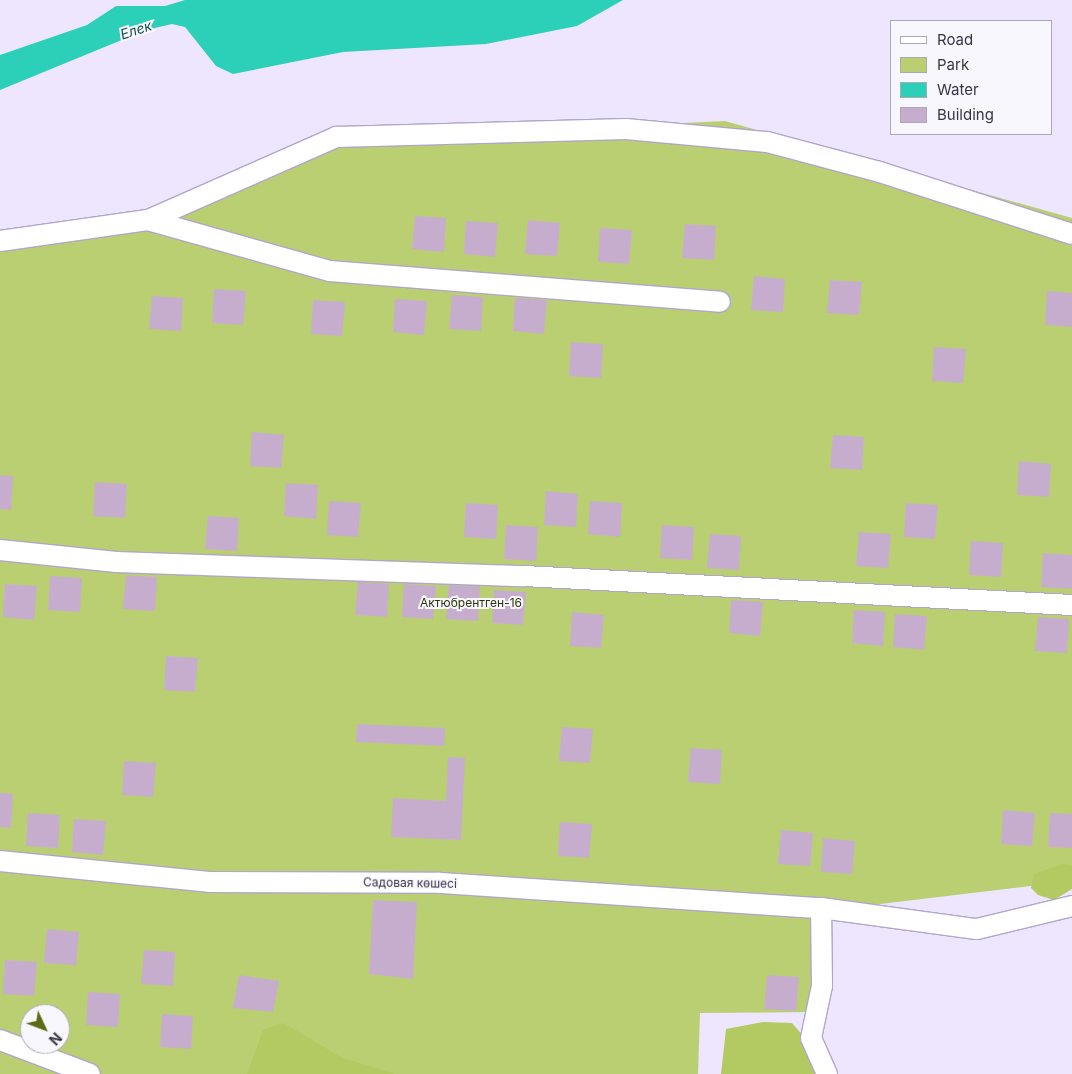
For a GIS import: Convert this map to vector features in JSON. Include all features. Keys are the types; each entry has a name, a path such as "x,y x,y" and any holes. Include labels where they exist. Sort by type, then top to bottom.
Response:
{"lane":[{"path":"0,241 148,220 336,136 626,129 767,142 880,172 1072,234"},
{"path":"148,220 330,271 720,302"},
{"path":"0,550 116,562 534,577 1072,605"},
{"name":"Садовая көшесі","path":"0,862 209,882 440,883 821,908 977,929 1072,906"},
{"path":"821,908 822,986 811,1038 827,1074"},
{"path":"0,1040 90,1074"}],"green space":[{"name":"Актюбрентген-16","path":"725,121 1072,218 1072,881 830,910 815,1012 700,1013 698,1074 0,1074 0,231 131,217 322,141"}],"shaded area":[{"path":"1062,864 1072,865 1072,889 1054,900 1038,895 1031,888 1034,874"},
{"path":"763,1022 792,1023 816,1051 825,1074 721,1074 726,1029"},
{"path":"283,1023 343,1058 395,1074 247,1074 263,1030"}],"water":[{"name":"Елек","path":"185,0 623,0 577,26 486,44 343,52 233,74 216,66 185,27 172,24 146,30 0,90 0,55 87,25 116,6 165,6"}],"building":[{"path":"415,216 446,218 444,252 412,249"},
{"path":"528,220 560,223 557,256 525,254"},
{"path":"466,221 498,223 495,257 464,254"},
{"path":"685,224 716,226 714,260 682,258"},
{"path":"600,228 632,230 629,264 598,262"},
{"path":"754,276 785,279 783,312 751,310"},
{"path":"830,280 862,282 859,315 827,313"},
{"path":"214,289 246,291 243,325 212,323"},
{"path":"1047,291 1072,293 1072,327 1045,325"},
{"path":"452,295 483,297 481,331 449,329"},
{"path":"152,296 183,298 181,331 149,329"},
{"path":"515,298 547,300 544,334 513,331"},
{"path":"395,299 427,301 424,335 393,332"},
{"path":"313,300 345,302 342,336 311,334"},
{"path":"571,342 603,344 601,378 569,376"},
{"path":"934,347 966,349 963,383 932,381"},
{"path":"252,432 284,435 281,468 250,466"},
{"path":"833,435 864,437 862,470 830,468"},
{"path":"1019,461 1051,464 1049,497 1017,495"},
{"path":"0,475 13,476 11,510 0,509"},
{"path":"95,482 127,484 125,518 93,516"},
{"path":"286,483 318,485 316,519 284,516"},
{"path":"546,491 578,494 576,527 544,525"},
{"path":"329,501 361,503 358,537 327,535"},
{"path":"590,501 622,503 620,537 588,534"},
{"path":"466,503 498,505 496,539 464,537"},
{"path":"906,503 938,505 935,539 904,537"},
{"path":"208,516 239,518 237,551 205,549"},
{"path":"506,525 538,527 536,561 504,559"},
{"path":"662,525 694,527 692,560 660,558"},
{"path":"859,532 891,534 888,568 856,566"},
{"path":"710,534 741,536 739,570 707,568"},
{"path":"971,541 1003,543 1001,577 969,575"},
{"path":"1043,553 1072,555 1072,589 1041,587"},
{"path":"126,575 157,577 155,611 123,609"},
{"path":"50,576 82,578 80,612 48,610"},
{"path":"358,582 389,584 387,617 355,615"},
{"path":"5,584 37,586 34,620 3,617"},
{"path":"404,584 436,586 433,619 402,617"},
{"path":"449,585 480,587 478,621 446,619"},
{"path":"494,590 526,592 523,625 492,623"},
{"path":"731,600 763,602 760,636 729,633"},
{"path":"854,610 885,612 883,646 852,643"},
{"path":"572,612 604,615 601,648 570,646"},
{"path":"895,614 927,616 924,650 893,647"},
{"path":"1038,617 1069,619 1067,653 1035,651"},
{"path":"166,656 198,658 195,692 164,690"},
{"path":"357,724 445,728 444,746 356,742"},
{"path":"562,727 593,729 590,763 559,761"},
{"path":"691,748 722,750 720,784 688,782"},
{"path":"448,757 465,758 461,840 391,837 393,798 446,801"},
{"path":"124,761 156,763 153,797 122,795"},
{"path":"0,793 13,794 11,828 0,827"},
{"path":"1003,810 1035,813 1032,846 1001,844"},
{"path":"28,813 60,815 58,848 26,846"},
{"path":"1050,813 1072,814 1072,848 1048,847"},
{"path":"74,819 106,821 103,855 72,852"},
{"path":"560,822 592,824 589,858 558,856"},
{"path":"781,830 813,833 810,866 778,864"},
{"path":"823,838 855,841 852,874 821,872"},
{"path":"373,900 417,902 413,979 369,974"},
{"path":"47,929 79,932 76,965 44,963"},
{"path":"144,950 175,952 173,986 141,984"},
{"path":"5,960 37,962 34,996 3,994"},
{"path":"239,975 279,981 273,1012 233,1008"},
{"path":"767,975 799,977 796,1011 764,1009"},
{"path":"88,992 120,994 118,1027 86,1025"},
{"path":"162,1014 193,1016 191,1049 160,1047"}]}
